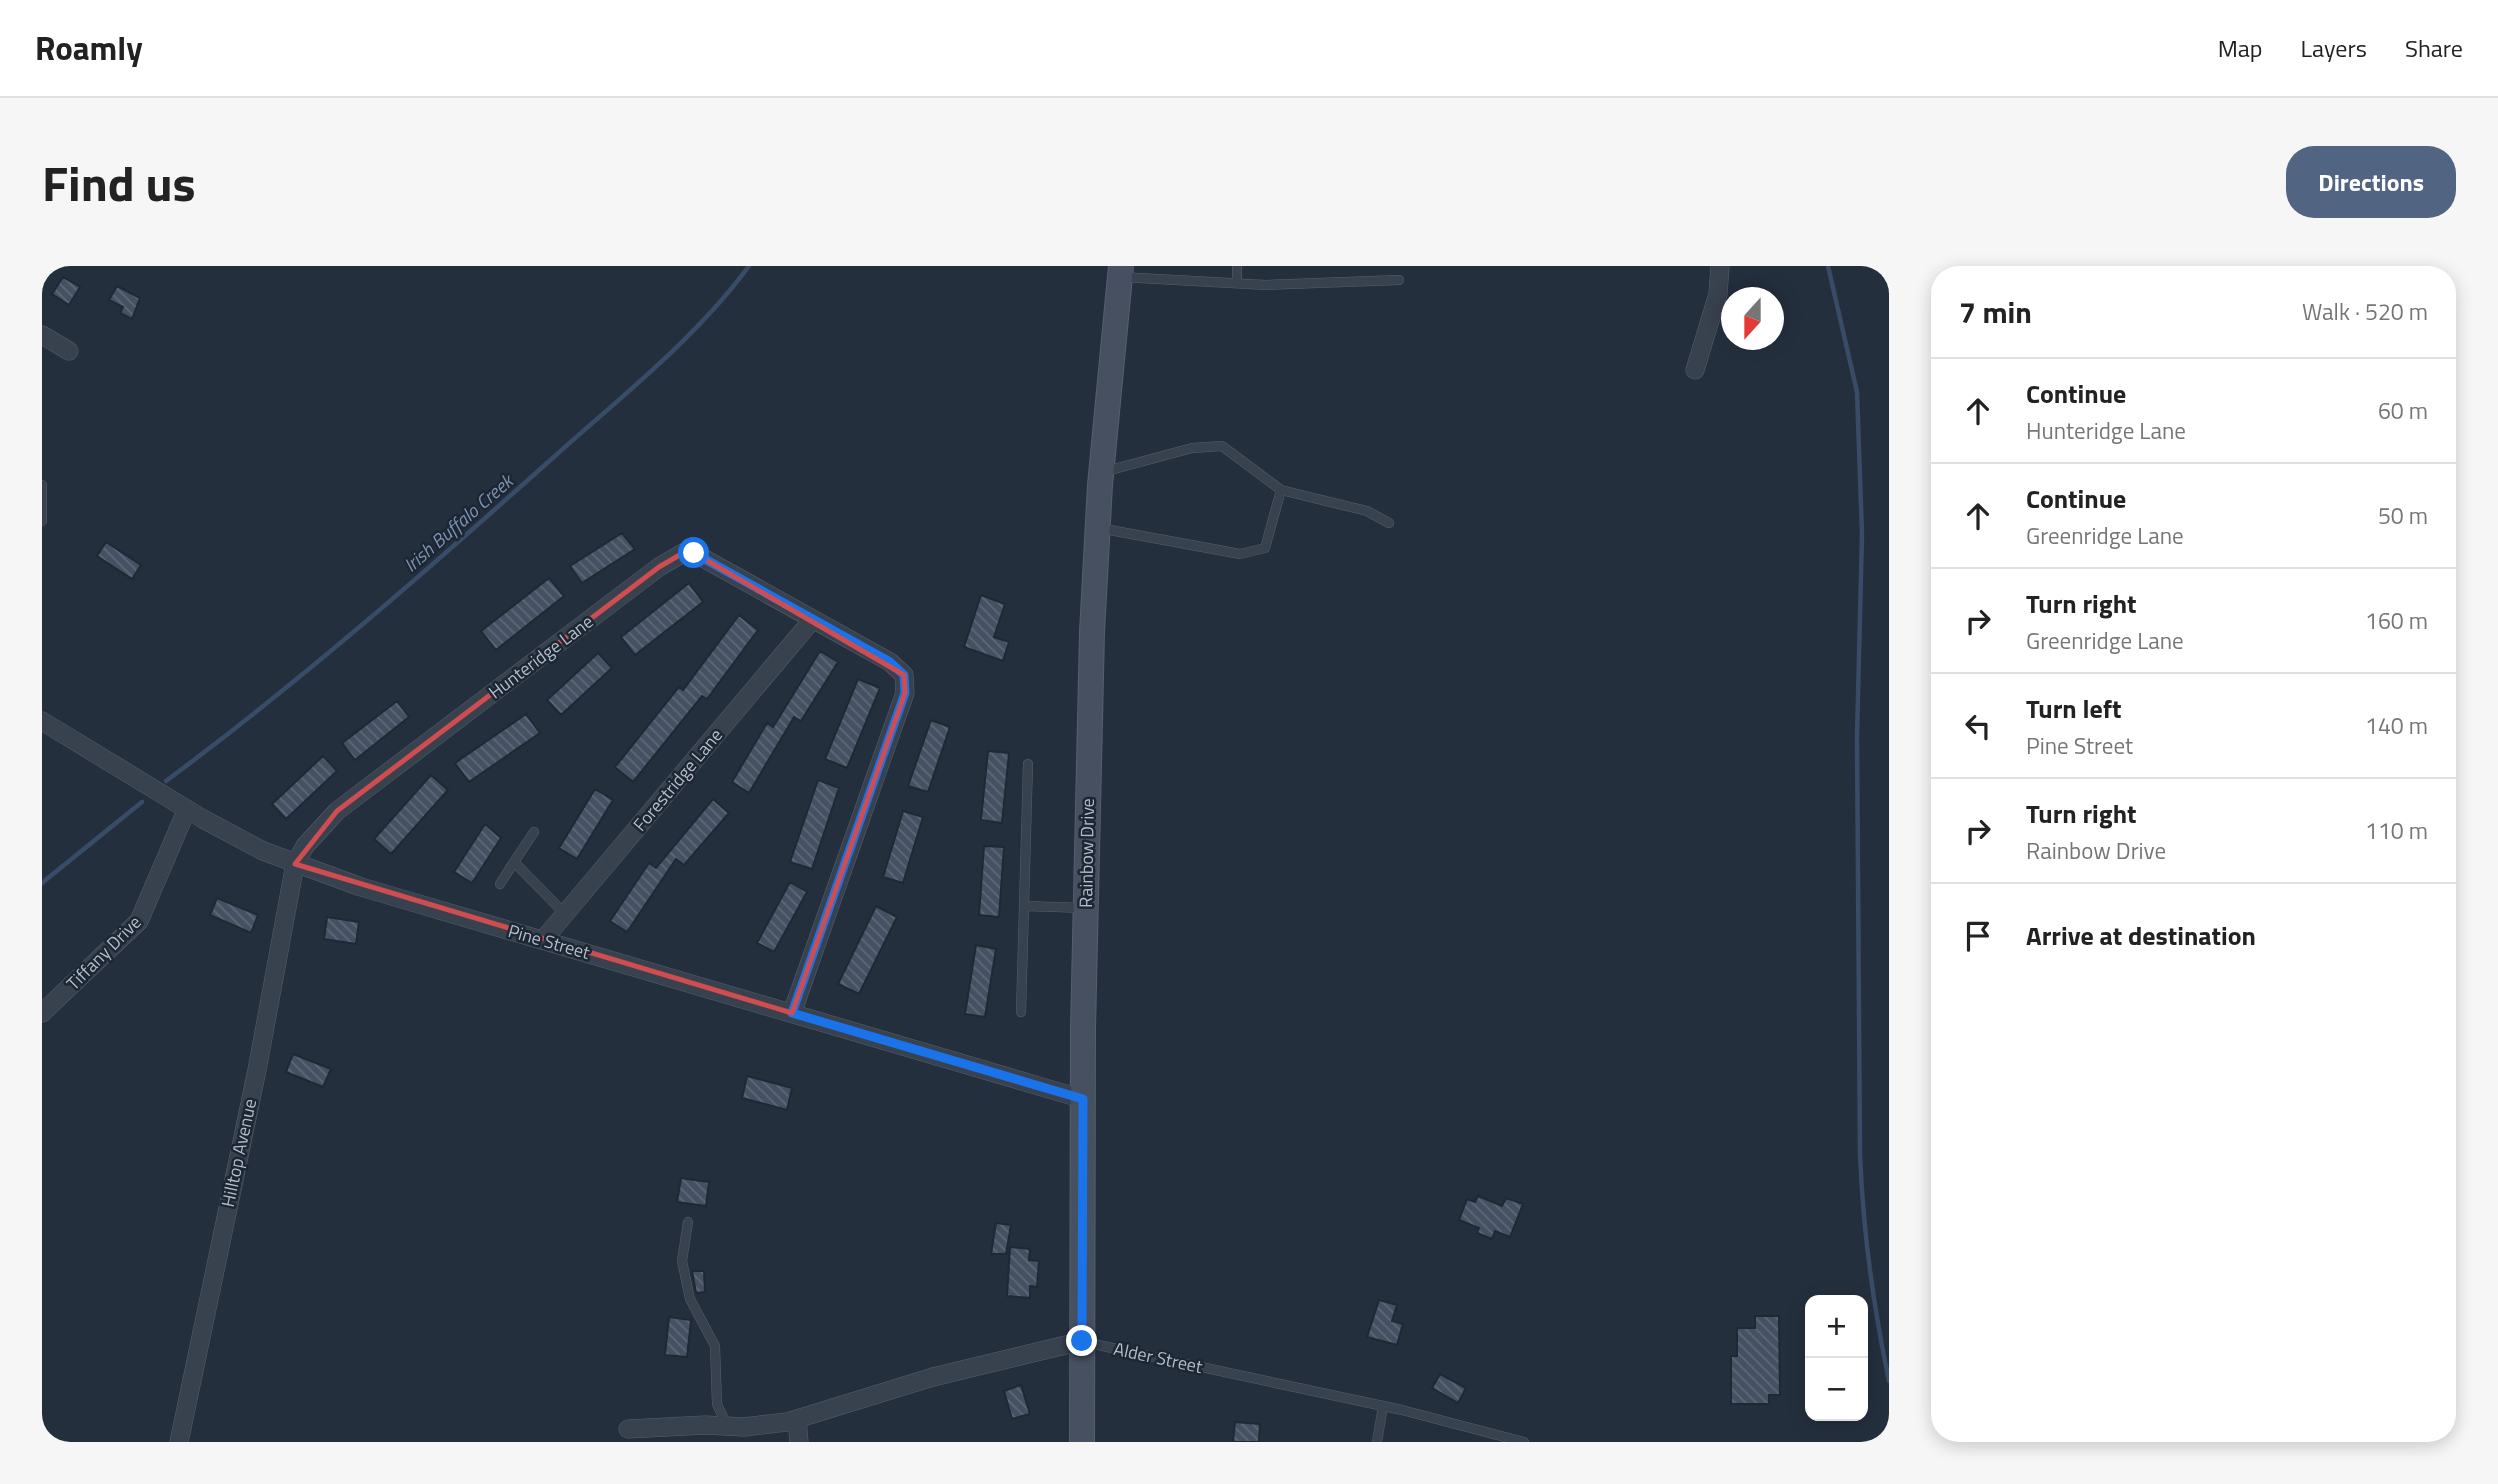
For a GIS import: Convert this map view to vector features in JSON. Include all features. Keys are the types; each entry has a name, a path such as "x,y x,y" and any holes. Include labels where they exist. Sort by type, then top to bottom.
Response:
{"street":[{"path":"1695,370 1718,294 1720,266"},
{"name":"Rainbow Drive","path":"1082,1442 1086,908 1097,528 1120,272"},
{"path":"42,335 69,351"},
{"name":"Hunteridge Lane","path":"295,864 304,846 337,811 659,567 683,553 694,553 813,620"},
{"path":"792,1013 905,693 904,675 890,662 813,620"},
{"name":"Forestridge Lane","path":"543,940 813,620"},
{"name":"Pine Street","path":"42,721 187,809 295,864 361,887 1083,1099"},
{"name":"Tiffany Drive","path":"42,1013 139,921 187,809"},
{"name":"Hilltop Avenue","path":"178,1442 257,1070 295,864"},
{"name":"Alder Street","path":"628,1429 744,1427 797,1419 933,1377 1082,1341"},
{"path":"797,1419 799,1442"}],"lane":[{"path":"1237,266 1237,281"},
{"path":"1120,272 1266,285 1399,280"},
{"path":"1101,472 1192,448 1222,446 1281,490 1367,511 1389,523"},
{"path":"42,485 42,521"},
{"path":"1097,528 1240,554 1254,552 1265,548 1281,490"},
{"path":"1021,1012 1028,764"},
{"path":"500,884 534,832"},
{"path":"514,862 565,914"},
{"path":"1024,906 1086,908"},
{"path":"688,1222 682,1261 690,1299 715,1346 717,1404 727,1426"},
{"name":"Alder Street","path":"1082,1341 1383,1406 1524,1442"},
{"path":"1377,1442 1383,1406"}],"highlighted area":[{"path":"683,553 694,553 904,675 905,693 792,1013 295,864 337,811 659,567"}],"building":[{"path":"63,277 80,287 69,305 52,294"},
{"path":"117,286 140,298 132,319 120,313 123,307 109,300"},
{"path":"622,533 635,549 582,583 570,566"},
{"path":"106,542 141,565 132,579 97,556"},
{"path":"549,578 564,596 496,650 481,631"},
{"path":"689,583 703,602 635,655 621,637"},
{"path":"981,595 1005,604 994,637 1009,642 1003,661 964,647"},
{"path":"739,615 758,630 707,699 702,696 633,782 615,767 679,687 683,690"},
{"path":"820,651 838,662 801,721 794,717 749,793 732,782 767,723 773,727"},
{"path":"598,653 612,668 561,715 547,700"},
{"path":"858,679 880,688 847,768 825,759"},
{"path":"397,701 409,717 355,760 342,743"},
{"path":"526,714 540,733 469,782 455,763"},
{"path":"931,720 950,727 928,792 908,786"},
{"path":"988,751 1009,753 1002,823 981,820"},
{"path":"323,756 337,771 286,819 272,804"},
{"path":"431,775 448,790 391,854 374,839"},
{"path":"818,780 839,788 812,869 790,862"},
{"path":"595,789 613,800 577,859 559,848"},
{"path":"713,799 729,813 684,865 676,859 627,932 610,921 649,863 656,868"},
{"path":"903,811 923,817 903,883 883,877"},
{"path":"485,824 501,838 472,883 454,872"},
{"path":"984,846 1004,847 999,917 979,915"},
{"path":"790,882 807,892 774,952 757,943"},
{"path":"217,898 258,915 251,933 210,915"},
{"path":"876,906 897,917 859,994 838,984"},
{"path":"327,917 359,922 356,944 324,939"},
{"path":"976,945 996,949 985,1017 965,1014"},
{"path":"293,1054 331,1069 323,1087 286,1072"},
{"path":"747,1076 792,1088 787,1110 742,1098"},
{"path":"681,1178 709,1182 706,1206 677,1202"},
{"path":"1478,1196 1502,1206 1506,1198 1523,1204 1510,1237 1495,1231 1492,1239 1477,1233 1479,1228 1459,1220 1467,1199 1475,1202"},
{"path":"996,1223 1011,1225 1006,1254 991,1254"},
{"path":"1010,1247 1030,1249 1029,1260 1039,1261 1037,1287 1030,1286 1030,1298 1007,1296"},
{"path":"692,1271 704,1271 705,1292 696,1293"},
{"path":"1379,1300 1397,1305 1392,1321 1403,1324 1397,1345 1367,1337"},
{"path":"1755,1316 1779,1316 1780,1395 1769,1395 1769,1404 1731,1404 1731,1356 1737,1356 1737,1328 1755,1328"},
{"path":"669,1317 691,1320 687,1357 665,1355"},
{"path":"1440,1374 1466,1388 1458,1403 1432,1388"},
{"path":"1021,1385 1030,1414 1012,1419 1004,1391"},
{"path":"1235,1422 1260,1424 1259,1442 1233,1442"}],"waterway":[{"name":"Irish Buffalo Creek","path":"166,781 217,743 365,622 658,365 706,317 749,266"},
{"path":"1828,266 1857,392 1862,534 1857,737 1860,1154 1870,1268 1889,1381"},
{"name":"Irish Buffalo Creek","path":"42,883 142,802"}],"route":[{"path":"694,553 890,662 904,675 905,693 792,1013 1083,1099 1082,1341"}]}
